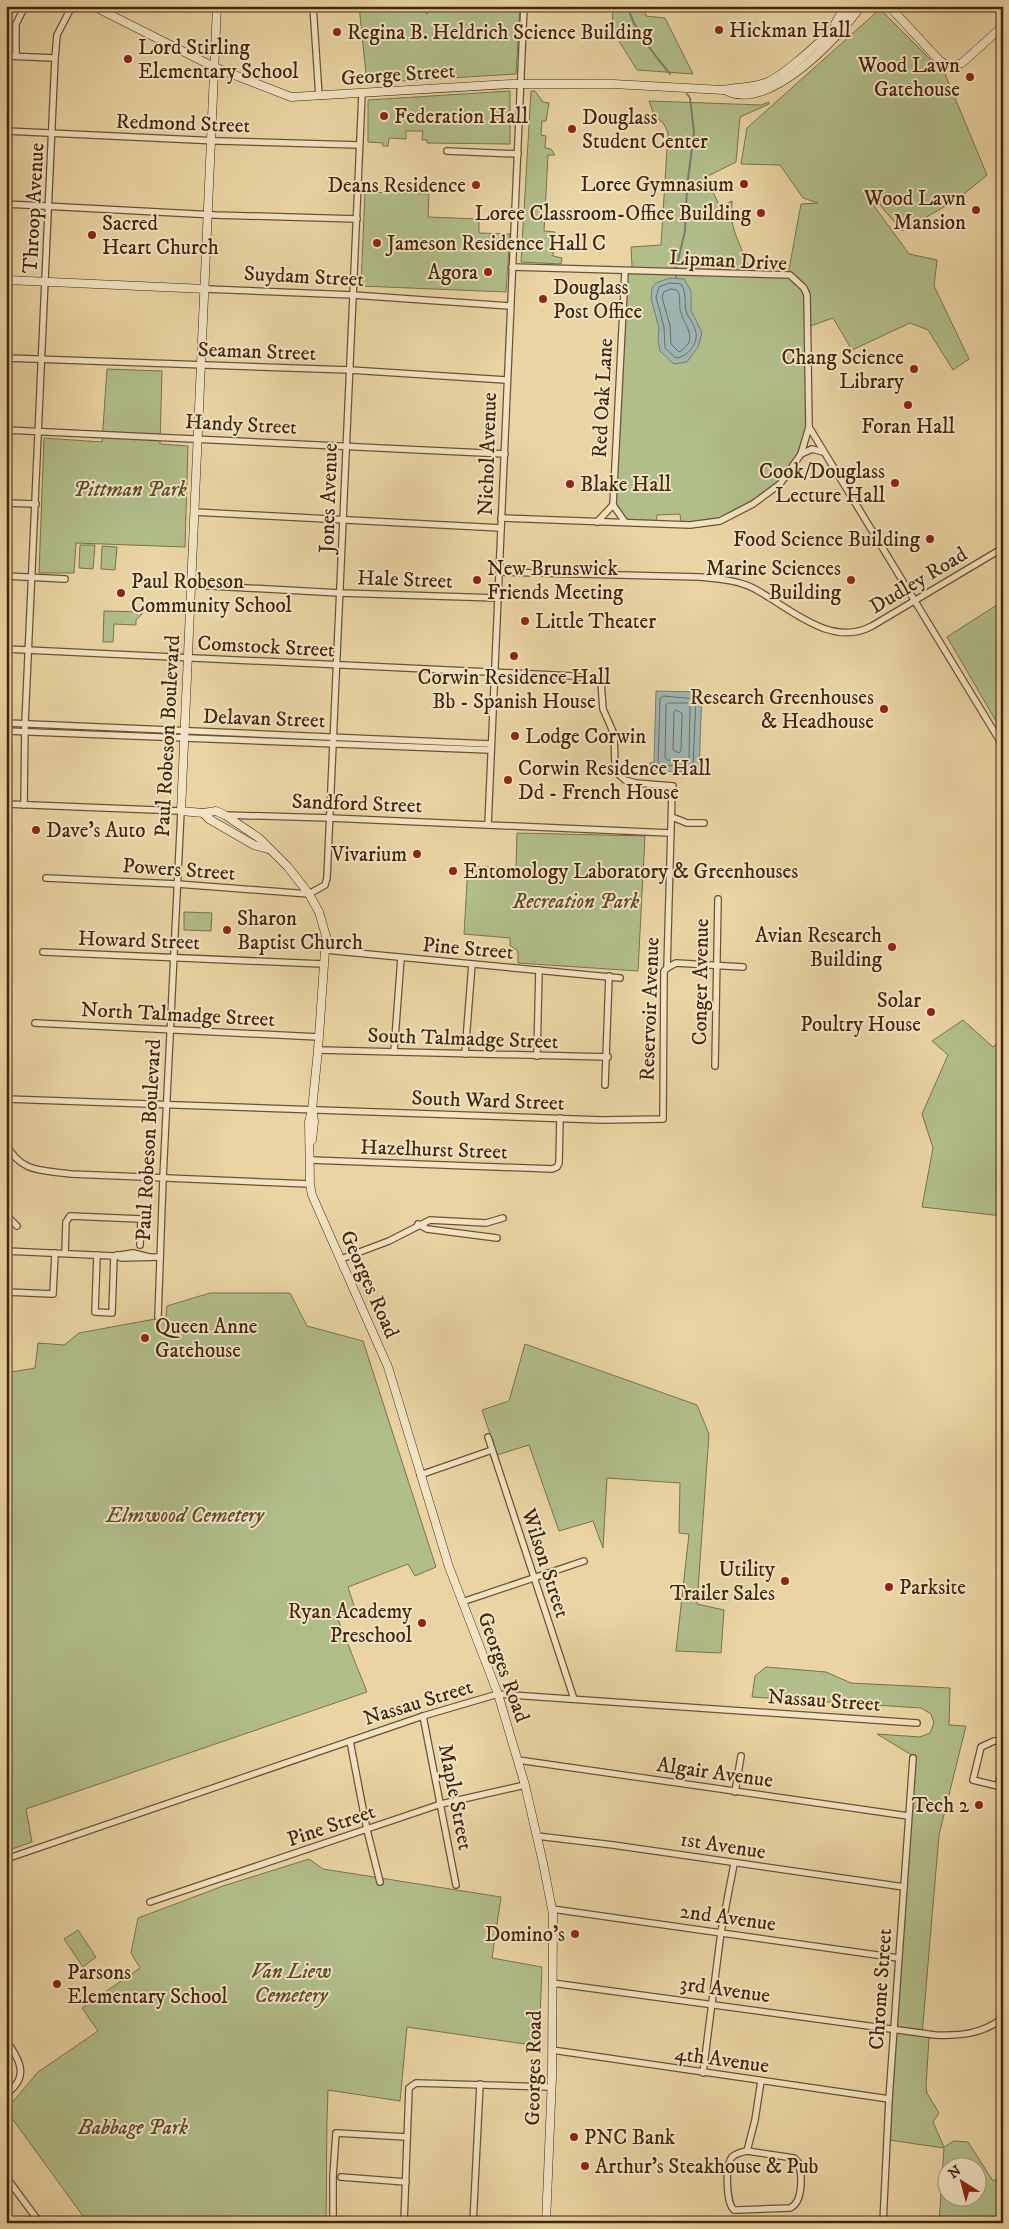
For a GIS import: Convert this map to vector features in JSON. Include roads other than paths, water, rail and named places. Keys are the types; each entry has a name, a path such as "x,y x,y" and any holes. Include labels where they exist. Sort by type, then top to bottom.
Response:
{"street":[{"path":"16,56 16,24 25,6"},
{"name":"Throop Avenue","path":"24,805 25,723 50,206 55,58 57,35 72,6"},
{"name":"George Street","path":"93,6 214,67 291,97 521,85 613,84 725,90 731,93 755,94 777,86 802,66 847,26 861,6"},
{"name":"Paul Robeson Boulevard","path":"158,1317 194,512 206,289 217,6"},
{"path":"313,6 319,96"},
{"name":"Nichol Avenue","path":"488,825 490,747 505,454 506,380 524,6"},
{"path":"829,32 845,6"},
{"name":"George Street","path":"725,90 732,87 753,87 778,78 846,18 853,6"},
{"path":"888,6 939,60 950,67 962,63 1003,26"},
{"path":"6,56 55,58"},
{"name":"Jones Avenue","path":"309,894 325,885 328,878 362,94"},
{"name":"Redmond Street","path":"6,131 211,141 359,145"},
{"path":"447,151 518,154"},
{"path":"6,204 357,219"},
{"name":"Lipman Drive","path":"502,518 690,525 720,521 753,504 780,484 801,454 809,428 807,295 800,283 786,275 512,267"},
{"name":"Red Oak Lane","path":"613,505 625,271"},
{"name":"Suydam Street","path":"6,280 353,296 510,306"},
{"name":"Seaman Street","path":"6,358 350,370 506,380"},
{"path":"809,428 1003,746"},
{"name":"Handy Street","path":"6,430 505,454"},
{"path":"801,454 812,449 823,452"},
{"path":"6,503 36,504"},
{"path":"597,522 613,505 625,522"},
{"path":"194,512 501,528"},
{"name":"Dudley Road","path":"499,572 700,576 723,579 751,588 810,623 838,632 854,632 867,628 915,601 1003,548"},
{"path":"6,576 65,579"},
{"name":"Hale Street","path":"192,585 340,593 498,598"},
{"name":"Comstock Street","path":"6,649 336,666 561,674 601,682 603,709 614,734 614,764 617,773 625,780 672,789"},
{"name":"Delavan Street","path":"6,723 102,727 334,746 490,747"},
{"path":"101,736 102,727"},
{"name":"Delavan Street","path":"6,731 101,736 334,737 490,747"},
{"name":"Reservoir Avenue","path":"663,1119 664,971 667,968 672,789"},
{"path":"6,804 181,811"},
{"name":"Georges Road","path":"181,811 203,813 254,845 268,849"},
{"path":"203,813 216,811 225,815"},
{"path":"672,814 687,823 704,823"},
{"name":"Georges Road","path":"225,815 259,838 288,867 309,894 321,919 326,936 322,964 318,1050 309,1122 311,1146 310,1184 312,1195 388,1367 420,1475 462,1602 498,1694 525,1785 537,1836 552,1908 552,2050 546,2223"},
{"name":"Sandford Street","path":"225,815 670,833"},
{"name":"Powers Street","path":"46,878 177,884 309,894"},
{"name":"Conger Avenue","path":"715,1066 718,899"},
{"name":"Pine Street","path":"325,950 620,978"},
{"name":"Howard Street","path":"43,952 322,964"},
{"path":"394,1052 401,958"},
{"path":"667,968 676,963 744,967"},
{"path":"465,1054 472,964"},
{"path":"537,1056 539,970"},
{"path":"605,1085 608,1057 609,976"},
{"name":"North Talmadge Street","path":"35,1023 319,1037"},
{"name":"South Talmadge Street","path":"318,1050 608,1057"},
{"name":"South Ward Street","path":"6,1099 560,1118 663,1119"},
{"name":"Hazelhurst Street","path":"310,1160 552,1169 557,1167 560,1159 560,1118"},
{"path":"6,1144 17,1160 26,1167 35,1170 71,1174 310,1184"},
{"path":"6,1215 17,1226"},
{"path":"65,1253 66,1222 70,1216 141,1219 140,1245"},
{"path":"341,1259 389,1241 418,1224 430,1220 486,1222 503,1218"},
{"path":"418,1224 427,1229 497,1238"},
{"path":"6,1251 97,1255 133,1253 160,1258"},
{"path":"6,1292 53,1294 55,1253"},
{"path":"97,1255 95,1312 112,1313 116,1255"},
{"name":"Wilson Street","path":"488,1437 574,1700"},
{"path":"420,1475 492,1450"},
{"path":"462,1602 584,1561"},
{"name":"Nassau Street","path":"6,1859 422,1716 498,1694 918,1723"},
{"name":"Maple Street","path":"422,1716 456,1885"},
{"path":"350,1741 367,1830 380,1882"},
{"path":"1003,1741 994,1741 981,1747 974,1780 998,1786 1003,1766"},
{"path":"735,1792 741,1756"},
{"name":"Chrome Street","path":"883,2223 898,1958 913,1758"},
{"name":"Algair Avenue","path":"518,1760 908,1816"},
{"name":"Pine Street","path":"150,1902 441,1804 525,1785"},
{"name":"1st Avenue","path":"537,1836 613,1845 734,1864 904,1887"},
{"path":"703,2073 721,1932 734,1864"},
{"name":"2nd Avenue","path":"552,1908 898,1958"},
{"name":"3rd Avenue","path":"552,1983 894,2030 959,2036 983,2030 1003,2018"},
{"path":"6,2040 17,2056 20,2075 17,2085 6,2094"},
{"name":"4th Avenue","path":"552,2050 761,2082 889,2098"},
{"path":"747,2151 755,2120 761,2082"},
{"path":"404,2223 409,2088 416,2083 551,2086"},
{"path":"474,2223 480,2084"},
{"path":"333,2223 333,2176 336,2133 407,2137"},
{"path":"747,2151 794,2158 798,2162 800,2197 794,2206 790,2208 738,2210 730,2207 728,2165 731,2158 738,2152 747,2151"},
{"path":"6,2177 40,2223"},
{"path":"341,2177 406,2182"}],"water":[{"path":"670,278 684,279 691,291 691,310 702,333 698,347 687,362 674,364 660,351 658,340 659,328 651,298 652,288 656,283"},
{"path":"656,691 702,692 699,772 650,771 650,763 654,762"}],"waterway":[{"path":"628,6 630,15 639,33 670,74"},
{"path":"676,269 685,231 687,187 694,132 690,98 687,94"}],"place":[{"name":"Hickman Hall","path":"719,30"},
{"name":"Regina B. Heldrich Science Building","path":"337,32"},
{"name":"Lord Stirling Elementary School","path":"128,59"},
{"name":"Wood Lawn Gatehouse","path":"970,77"},
{"name":"Federation Hall","path":"384,116"},
{"name":"Douglass Student Center","path":"572,129"},
{"name":"Loree Gymnasium","path":"744,184"},
{"name":"Deans Residence","path":"476,185"},
{"name":"Wood Lawn Mansion","path":"976,210"},
{"name":"Loree Classroom-Office Building","path":"761,213"},
{"name":"Sacred Heart Church","path":"92,235"},
{"name":"Jameson Residence Hall C","path":"377,243"},
{"name":"Agora","path":"488,272"},
{"name":"Douglass Post Office","path":"543,299"},
{"name":"Chang Science Library","path":"914,369"},
{"name":"Foran Hall","path":"908,405"},
{"name":"Cook/Douglass Lecture Hall","path":"895,483"},
{"name":"Blake Hall","path":"570,484"},
{"name":"Food Science Building","path":"930,539"},
{"name":"New Brunswick Friends Meeting","path":"477,580"},
{"name":"Marine Sciences Building","path":"851,580"},
{"name":"Paul Robeson Community School","path":"121,593"},
{"name":"Little Theater","path":"525,621"},
{"name":"Corwin Residence Hall Bb - Spanish House","path":"514,656"},
{"name":"Research Greenhouses & Headhouse","path":"884,709"},
{"name":"Lodge Corwin","path":"515,736"},
{"name":"Corwin Residence Hall Dd - French House","path":"508,780"},
{"name":"Dave's Auto","path":"36,830"},
{"name":"Vivarium","path":"417,854"},
{"name":"Entomology Laboratory & Greenhouses","path":"453,871"},
{"name":"Sharon Baptist Church","path":"227,930"},
{"name":"Avian Research Building","path":"892,947"},
{"name":"Solar Poultry House","path":"931,1012"},
{"name":"Queen Anne Gatehouse","path":"145,1338"},
{"name":"Utility Trailer Sales","path":"785,1581"},
{"name":"Parksite","path":"889,1587"},
{"name":"Ryan Academy Preschool","path":"422,1623"},
{"name":"Tech 2","path":"979,1805"},
{"name":"Domino's","path":"575,1934"},
{"name":"Parsons Elementary School","path":"57,1984"},
{"name":"PNC Bank","path":"574,2137"},
{"name":"Arthur's Steakhouse & Pub","path":"585,2166"}],"park label":[{"name":"Pittman Park","path":"130,489"},
{"name":"Recreation Park","path":"576,901"},
{"name":"Elmwood Cemetery","path":"185,1515"},
{"name":"Van Liew Cemetery","path":"291,1983"},
{"name":"Babbage Park","path":"133,2127"}]}
